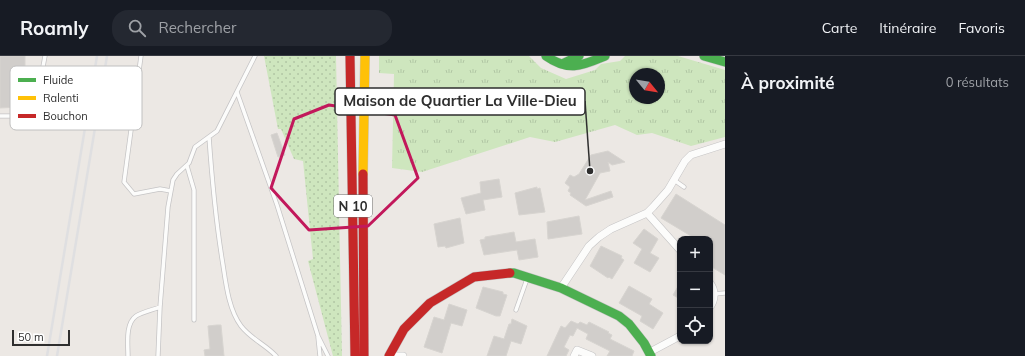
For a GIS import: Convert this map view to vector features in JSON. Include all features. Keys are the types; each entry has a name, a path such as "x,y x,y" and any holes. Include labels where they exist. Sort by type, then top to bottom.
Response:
{"main road":[{"name":"N 10","path":"350,56 355,356"},
{"name":"N 10","path":"364,356 362,221 365,56"},
{"path":"546,56 561,65 576,68 605,56"},
{"path":"561,65 574,60 579,56"},
{"path":"704,56 725,62"},
{"path":"390,356 404,329 430,303 474,277 514,273 561,288 619,316 629,324 650,354"}],"street":[{"path":"561,288 585,252 599,237 611,229 647,213 674,180 685,161 691,155 725,144"},
{"path":"647,213 677,247"},
{"path":"713,287 714,297"},
{"path":"650,354 677,338"},
{"path":"574,356 577,350 592,356"},
{"path":"390,356 403,356"}],"lane":[{"path":"43,66 45,56"},
{"path":"140,66 141,56"},
{"path":"158,356 160,307 168,207 175,176 187,166 193,150 217,131 255,56"},
{"path":"237,92 277,205 318,336 328,356"},
{"path":"131,130 124,182 134,194 160,189 171,191"},
{"path":"209,137 214,212 228,293 241,326 250,336 260,341 276,356"},
{"path":"187,166 194,190 194,320"},
{"path":"674,180 684,187"},
{"path":"516,310 528,278"},
{"path":"714,297 725,293"},
{"path":"128,356 129,329 132,320 138,315 160,307"},
{"path":"318,336 320,356"}],"highlighted area":[{"path":"329,105 395,115 418,178 368,226 309,230 271,188 294,119"}],"green space":[{"path":"264,56 336,56 342,356 333,356 308,261 313,259 303,161 294,159 281,129 278,129"},
{"path":"379,56 529,56 541,68 566,79 595,70 601,64 620,61 625,56 678,56 725,70 725,137 691,146 652,133 637,135 615,125 555,142 530,137 422,172 392,168 394,74 379,73"}],"building":[{"path":"0,56 25,56 25,66 10,66 10,108 0,108"},
{"path":"277,133 285,155 278,157 271,135"},
{"path":"608,151 625,162 612,165 608,162 610,171 600,173 585,200 611,191 613,197 586,206 570,195 571,193 568,191 570,187 565,183 570,175 574,177 579,174 591,155"},
{"path":"499,179 502,197 483,200 485,210 466,214 461,198 481,193 480,182"},
{"path":"537,187 537,189 540,188 545,212 519,215 515,193"},
{"path":"676,194 725,225 725,275 713,268 713,236 691,236 661,218"},
{"path":"579,216 582,234 548,239 547,222"},
{"path":"460,218 464,243 446,248 445,246 438,247 434,224"},
{"path":"644,229 658,239 650,253 659,258 650,272 634,263 642,249 633,243"},
{"path":"514,232 516,242 535,239 538,257 519,260 517,250 484,255 480,240 485,239 485,237"},
{"path":"601,246 622,256 621,258 624,260 612,279 590,266"},
{"path":"629,286 652,299 649,304 663,313 653,329 640,321 642,316 619,303"},
{"path":"483,287 503,292 503,294 507,295 500,316 496,316 476,308"},
{"path":"677,288 677,297 673,295"},
{"path":"449,304 467,310 462,326 451,323 442,353 424,347 434,317 444,320"},
{"path":"512,319 527,326 521,344 511,341 506,356 487,356 494,336 504,339"},
{"path":"571,321 578,324 580,322 587,325 589,322 609,332 608,333 612,335 610,339 634,351 632,356 607,356 610,351 586,339 588,334 577,328 573,336 570,335 564,347 569,350 566,356 547,356 561,326 565,328"},
{"path":"221,325 224,356 205,356 204,350 210,349 208,326"}],"railway":[{"path":"95,66 97,56"},
{"path":"105,66 107,56"},
{"path":"47,356 85,130"},
{"path":"57,356 95,130"}],"traffic: fast":[{"path":"546,56 554,61 568,66 582,65 605,56"},
{"path":"562,64 579,56"},
{"path":"704,56 725,62"},
{"path":"510,273 561,288 619,316 629,324 644,343 651,356"}],"traffic: slow":[{"path":"363,174 365,56"}],"traffic: jam":[{"path":"350,56 355,356"},
{"path":"363,174 364,356"},
{"path":"389,356 404,329 430,303 474,277 510,273"}],"place":[{"name":"Maison de Quartier La Ville-Dieu","path":"590,171"}]}
